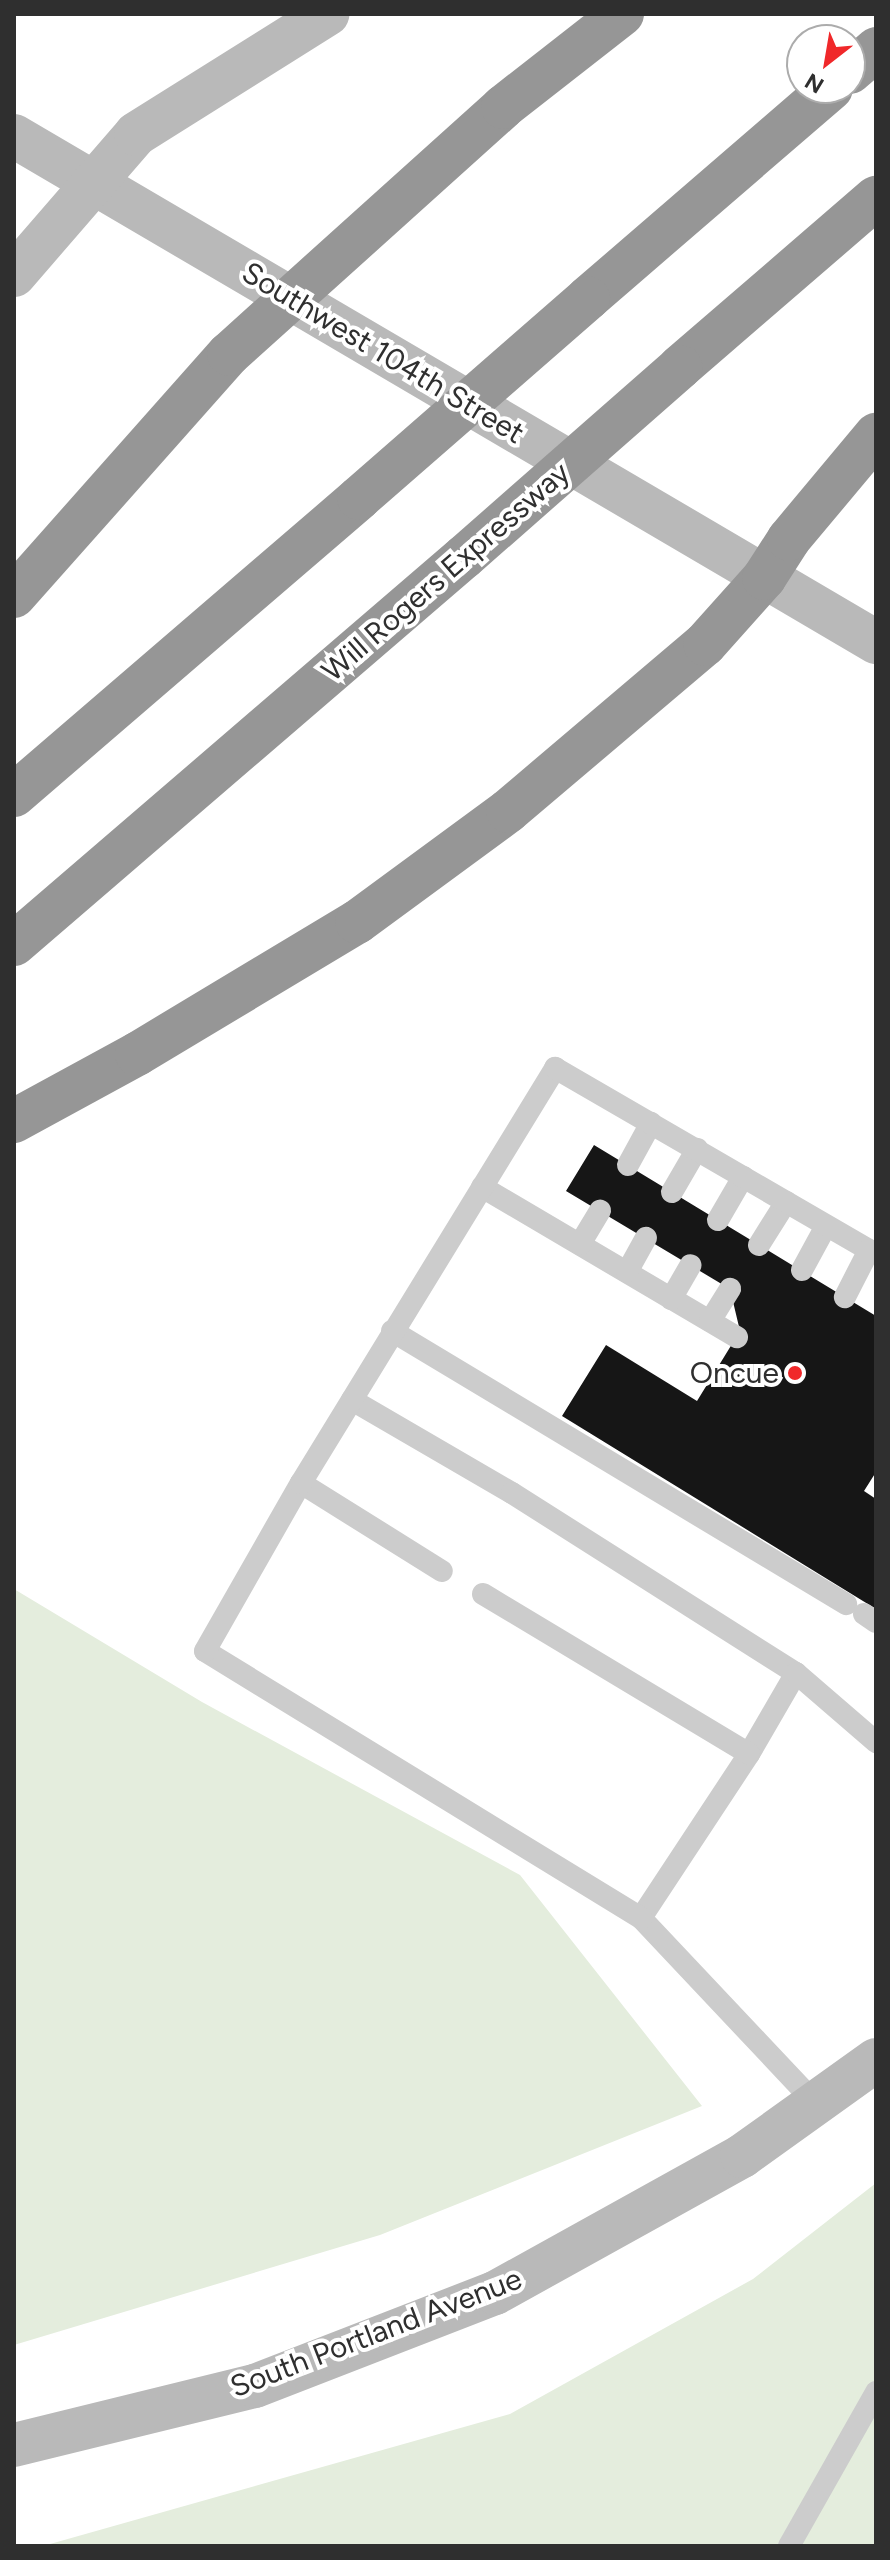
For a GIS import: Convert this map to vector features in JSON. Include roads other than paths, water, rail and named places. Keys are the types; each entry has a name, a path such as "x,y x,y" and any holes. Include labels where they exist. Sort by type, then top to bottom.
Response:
{"highway":[{"path":"14,596 229,354 503,107 622,14"},
{"path":"14,795 812,104"},
{"name":"Will Rogers Expressway","path":"14,944 876,198"},
{"path":"14,1121 137,1054 344,930 508,811 705,644 764,578 789,539 876,435"}],"main road":[{"path":"14,275 136,134 327,14"},
{"name":"Southwest 104th Street","path":"14,136 876,642"},
{"name":"South Portland Avenue","path":"14,2445 255,2386 495,2293 742,2156 876,2060"}],"lane":[{"path":"816,2104 641,1918 205,1651 392,1331 555,1068 826,1226 874,1247 845,1297"},
{"path":"628,1165 651,1123"},
{"path":"672,1192 697,1149"},
{"path":"718,1220 743,1177"},
{"path":"482,1187 737,1337"},
{"path":"759,1245 786,1202"},
{"path":"580,1244 600,1211"},
{"path":"802,1270 826,1226"},
{"path":"627,1272 646,1238"},
{"path":"671,1299 691,1265"},
{"path":"710,1321 730,1289"},
{"path":"392,1331 862,1613"},
{"path":"352,1400 512,1493 796,1673 876,1742"},
{"path":"301,1483 442,1571"},
{"path":"483,1594 749,1754"},
{"path":"641,1918 749,1754 796,1673"},
{"path":"789,2546 876,2392"}],"place":[{"name":"Oncue","path":"795,1373"}]}
